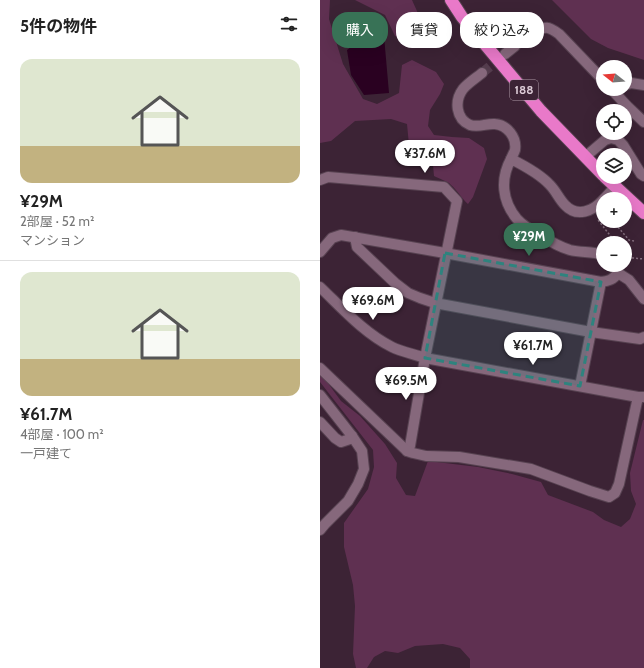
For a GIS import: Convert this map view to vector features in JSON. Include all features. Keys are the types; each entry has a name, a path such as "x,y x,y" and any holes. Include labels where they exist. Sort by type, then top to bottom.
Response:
{"highway":[{"name":"188","path":"451,0 462,17 542,111 596,168"},
{"name":"188","path":"612,184 644,213"}],"street":[{"path":"544,28 551,28 559,34 596,73"},
{"path":"506,54 513,48"},
{"path":"482,73 464,88 459,95 457,104 458,113 463,120 471,125 478,126 494,124 506,127 511,133 515,142 515,150 506,168 504,182 505,197 510,209 518,220 527,228 558,246 570,250 596,253"},
{"path":"632,83 644,85"},
{"path":"620,96 628,107 644,122"},
{"path":"585,157 604,140 611,138 618,140 623,145 641,174 644,176"},
{"path":"511,159 540,176 551,185 564,205 571,211 580,212 590,210 596,206"},
{"path":"320,180 328,176 444,187 456,201 435,303 410,446 407,451"},
{"path":"611,192 615,187"},
{"path":"320,252 332,238 341,235 601,282 611,280 615,272"},
{"path":"355,238 357,247 395,283 408,293 420,298 435,303 591,332 640,339 644,337"},
{"path":"620,272 629,280 644,299"},
{"path":"580,386 601,282"},
{"path":"320,287 352,318 374,336 392,347 425,358 641,397 619,484 615,493 609,497 531,469 459,457 426,456 407,451 320,368"},
{"path":"320,395 362,451 364,469 358,484 348,501 320,530"},
{"path":"320,422 335,438 341,442 350,439 352,436"}],"path":[{"path":"604,228 611,236"},
{"path":"619,228 629,240 634,241"},
{"path":"632,258 644,259"}],"highlighted area":[{"path":"445,253 601,282 580,386 425,358"}],"shaded area":[{"path":"320,0 330,0 329,19 332,29 332,48 338,48 343,64 363,99 377,104 399,93 402,65 412,60 436,72 444,84 440,94 430,110 428,126 434,135 469,138 484,148 487,159 473,197 468,204 450,184 434,176 433,165 427,158 416,153 409,145 407,124 391,119 355,121 331,141 320,143"},
{"path":"355,0 412,0 417,12 396,12 396,36 388,21 388,12 379,12"},
{"path":"552,0 644,0 644,60 608,48 591,39"},
{"path":"350,48 385,48 389,93 364,95 351,75 347,50"},
{"path":"320,374 341,401 360,416 385,444 397,463 396,478 406,495 415,496 428,461 478,467 541,482 548,495 593,512 604,520 621,527 630,519 636,504 631,491 630,473 644,420 644,668 470,668 470,659 460,648 443,644 415,646 398,653 385,651 374,657 367,668 356,668 353,654 355,606 353,585 344,547 344,523 368,489 374,467 373,450 320,382"}],"tunnel":[{"path":"482,73 504,55"}]}
